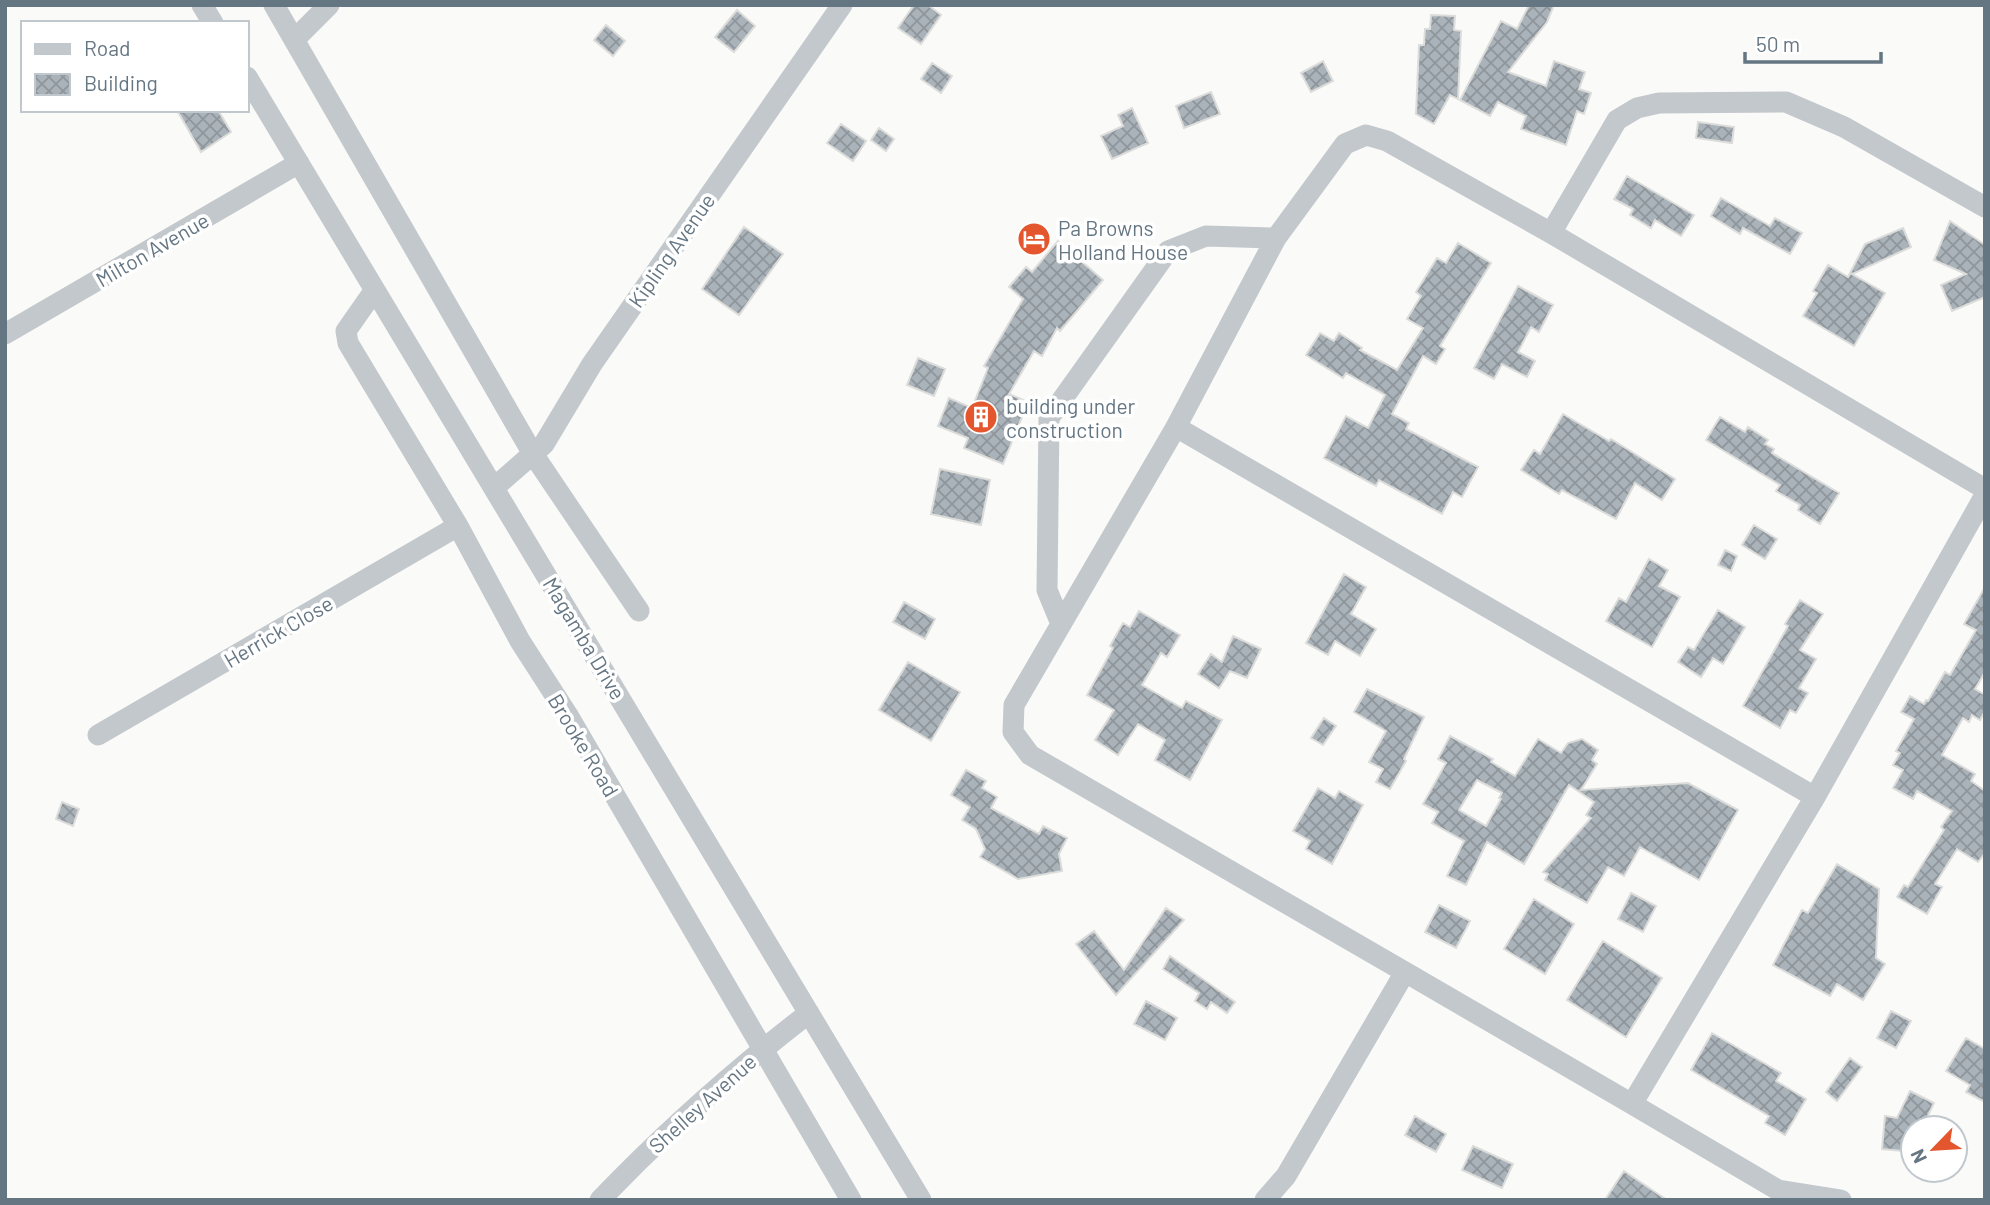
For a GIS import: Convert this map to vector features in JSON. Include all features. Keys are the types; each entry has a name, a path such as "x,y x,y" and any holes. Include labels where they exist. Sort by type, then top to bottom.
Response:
{"street":[{"path":"202,5 212,21"},
{"path":"274,5 533,454 639,611"},
{"path":"294,40 329,5"},
{"name":"Kipling Avenue","path":"495,487 544,444 592,364 842,5"},
{"name":"Magamba Drive","path":"248,79 921,1200"},
{"path":"1551,233 1617,120 1637,108 1659,103 1786,102 1844,127 1985,207"},
{"path":"1841,1200 1778,1190 1030,755 1013,732 1014,705 1176,427 1276,238 1345,144 1366,135 1387,141 1551,233 1985,489"},
{"name":"Milton Avenue","path":"5,334 299,163"},
{"path":"1060,624 1047,590 1049,418 1168,251 1206,236 1276,238"},
{"name":"Brooke Road","path":"374,291 346,331 348,343 458,526 520,641 569,717 851,1200"},
{"path":"1176,427 1815,797"},
{"path":"1632,1104 1815,797 1985,495"},
{"name":"Herrick Close","path":"98,735 458,526"},
{"path":"1265,1200 1286,1176 1405,972"},
{"name":"Shelley Avenue","path":"600,1200 645,1153 761,1049 809,1013"}],"building":[{"path":"914,5 928,5 941,15 921,44 898,28"},
{"path":"1529,5 1554,5 1547,22 1508,72 1546,86 1554,61 1585,72 1579,89 1591,93 1584,114 1577,111 1566,145 1521,129 1526,116 1498,102 1490,116 1460,100 1501,21 1517,29"},
{"path":"737,10 755,26 734,52 715,37"},
{"path":"1431,15 1455,16 1454,30 1461,31 1458,99 1450,95 1434,124 1416,114 1419,45 1424,45 1425,29 1430,29"},
{"path":"606,25 625,41 613,56 594,40"},
{"path":"1323,61 1333,81 1311,92 1301,73"},
{"path":"932,63 952,76 941,93 921,79"},
{"path":"1211,92 1220,114 1184,128 1176,106"},
{"path":"1132,108 1148,143 1112,159 1101,136 1123,126 1118,115"},
{"path":"178,112 219,112 231,132 201,152"},
{"path":"1698,122 1734,127 1732,143 1696,138"},
{"path":"841,124 866,141 853,161 827,143"},
{"path":"879,128 894,139 886,151 871,140"},
{"path":"1627,176 1694,215 1681,236 1655,220 1651,228 1630,215 1633,209 1614,199"},
{"path":"1721,198 1770,226 1775,218 1802,233 1790,254 1743,228 1740,234 1711,216"},
{"path":"1950,221 1985,245 1985,297 1952,311 1941,285 1966,274 1934,260"},
{"path":"744,227 783,254 739,315 702,289"},
{"path":"1903,228 1911,247 1852,274 1885,293 1854,346 1803,316 1817,293 1813,291 1828,265 1848,277 1865,244"},
{"path":"1058,241 1103,280 1060,331 1057,328 1042,356 1034,351 1009,394 1028,402 1003,464 964,448 968,438 938,426 949,398 972,408 988,368 984,366 1023,299 1009,287 1026,267 1032,272"},
{"path":"1458,243 1491,263 1440,346 1445,349 1436,364 1423,356 1392,414 1409,423 1406,429 1478,467 1462,497 1453,492 1442,514 1379,480 1376,486 1324,458 1346,416 1368,428 1385,395 1346,373 1343,378 1306,355 1320,333 1334,341 1339,333 1362,348 1360,350 1397,370 1423,328 1407,319 1421,296 1416,292 1437,258 1446,263"},
{"path":"1518,286 1553,305 1539,332 1531,327 1518,352 1535,361 1527,377 1502,364 1494,379 1474,368"},
{"path":"918,358 945,369 934,396 907,385"},
{"path":"1563,414 1609,441 1611,439 1675,479 1662,500 1635,483 1616,519 1562,490 1559,494 1521,470 1534,450 1540,454"},
{"path":"1720,417 1745,432 1748,427 1768,440 1765,444 1774,449 1772,453 1839,493 1820,524 1798,510 1800,505 1776,491 1780,485 1706,440"},
{"path":"940,469 990,480 981,525 931,514"},
{"path":"1754,525 1777,539 1765,559 1742,545"},
{"path":"1725,550 1737,556 1731,571 1718,565"},
{"path":"1649,559 1668,570 1659,586 1680,597 1652,647 1606,621 1619,598 1626,602"},
{"path":"1344,574 1366,587 1351,614 1376,629 1360,656 1335,641 1328,655 1306,643"},
{"path":"1985,587 1985,672 1975,689 1985,695 1985,711 1980,720 1972,715 1969,722 1963,718 1942,755 1975,774 1971,781 1985,791 1985,853 1978,862 1957,849 1935,884 1942,887 1927,914 1897,897 1904,885 1908,887 1944,830 1941,827 1952,811 1917,791 1913,799 1893,788 1903,770 1893,765 1900,753 1896,751 1914,719 1901,712 1910,696 1924,704 1928,701 1945,672 1950,675 1976,630 1964,624"},
{"path":"1800,600 1823,614 1800,650 1816,659 1799,688 1808,693 1796,713 1790,710 1780,728 1743,706"},
{"path":"904,602 935,619 925,639 893,622"},
{"path":"1718,610 1745,627 1723,664 1713,658 1701,677 1678,662 1688,647 1694,650"},
{"path":"1139,611 1180,635 1167,657 1161,653 1142,685 1182,708 1186,701 1222,720 1190,780 1155,760 1165,740 1138,724 1118,755 1095,740 1114,710 1087,695 1113,648 1110,646 1123,623 1130,627"},
{"path":"1233,636 1261,649 1247,678 1230,671 1219,688 1198,674 1211,654 1222,662"},
{"path":"908,662 960,692 931,741 879,710"},
{"path":"1367,689 1424,717 1404,759 1406,761 1390,789 1376,782 1383,769 1369,762 1386,731 1354,712"},
{"path":"1324,718 1336,726 1323,745 1311,738"},
{"path":"1450,736 1493,759 1491,762 1515,776 1538,739 1561,753 1568,743 1582,739 1598,750 1592,760 1597,764 1581,790 1688,783 1738,810 1699,880 1640,847 1624,876 1608,867 1587,903 1545,880 1548,874 1543,872 1591,818 1586,815 1594,802 1569,785 1524,864 1487,842 1466,885 1447,876 1464,841 1432,823 1438,812 1423,804 1446,763 1438,759","holes":["1477,780 1502,793 1486,826 1459,810"]},
{"path":"966,770 986,781 982,788 997,797 991,808 1039,834 1043,826 1067,838 1059,854 1062,871 1018,879 980,857 985,849 976,829 962,820 970,807 951,795"},
{"path":"1318,788 1335,798 1339,791 1363,805 1332,864 1306,849 1310,841 1293,831"},
{"path":"62,802 79,809 73,826 56,819"},
{"path":"1837,864 1879,889 1876,958 1885,964 1863,1000 1837,984 1830,996 1773,965 1802,910 1808,913"},
{"path":"1631,893 1656,906 1643,932 1618,919"},
{"path":"1534,899 1574,924 1545,974 1504,949"},
{"path":"1439,905 1470,921 1456,948 1425,932"},
{"path":"1166,908 1184,920 1116,995 1076,944 1094,931 1124,970"},
{"path":"1603,941 1662,978 1626,1037 1567,1000"},
{"path":"1170,956 1235,1002 1227,1013 1211,1002 1207,1009 1195,1001 1199,993 1163,969"},
{"path":"1146,1001 1177,1018 1165,1040 1134,1024"},
{"path":"1891,1011 1911,1021 1896,1048 1877,1038"},
{"path":"1712,1033 1781,1073 1776,1081 1806,1099 1785,1135 1765,1123 1769,1116 1691,1070"},
{"path":"1966,1038 1985,1049 1985,1102 1966,1092 1970,1085 1946,1071"},
{"path":"1850,1058 1862,1067 1837,1101 1826,1092"},
{"path":"1910,1091 1934,1103 1929,1114 1899,1114 1899,1151 1882,1149 1885,1116 1897,1118"},
{"path":"1415,1116 1446,1134 1436,1152 1405,1135"},
{"path":"1473,1146 1513,1164 1502,1188 1462,1170"},
{"path":"1624,1171 1667,1200 1605,1200"}],"place":[{"name":"Pa Browns Holland House","path":"1034,239"},
{"name":"building under construction","path":"981,417"}]}
